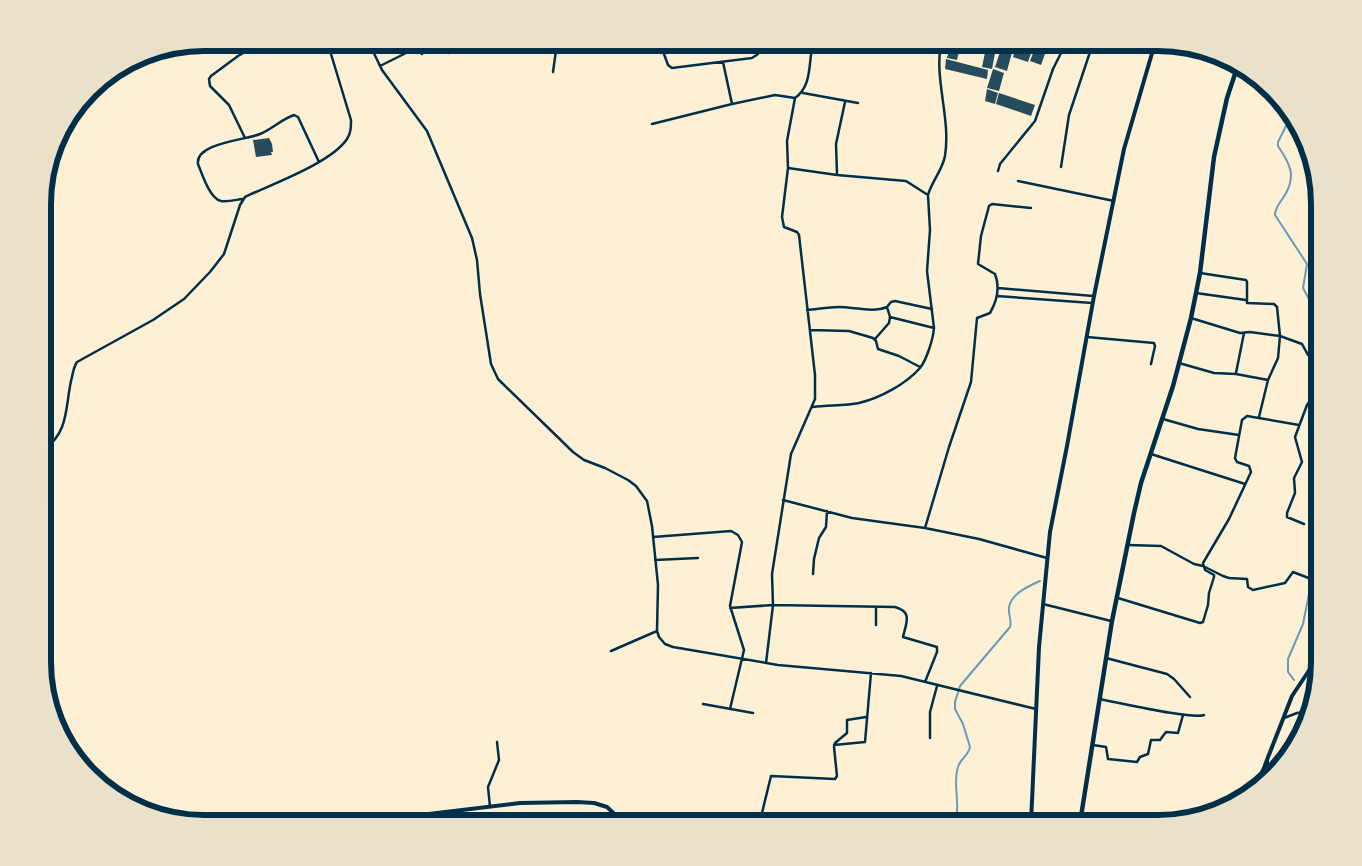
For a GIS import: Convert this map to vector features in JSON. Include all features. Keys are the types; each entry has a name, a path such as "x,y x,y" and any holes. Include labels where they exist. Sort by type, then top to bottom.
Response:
{"highway":[{"path":"1081,814 1112,621 1142,483 1163,419 1191,318 1200,273 1214,157 1227,98 1235,73"}],"main road":[{"path":"1031,814 1042,604 1050,532 1092,303 1124,148 1153,51"},
{"path":"1264,772 1264,764 1292,696 1310,669"},
{"path":"1267,758 1268,768"},
{"path":"427,815 520,804 577,802 594,803 607,807 615,815"}],"street":[{"path":"663,52 668,65 672,68 756,56 759,51"},
{"path":"652,124 732,104 775,96 795,98 802,93 807,84 812,51"},
{"path":"813,406 857,404 870,400 904,382 920,367 933,336 934,328 927,271 930,230 928,195 931,185 941,170 945,155 946,127 940,80 941,51"},
{"path":"998,171 1000,164 1035,121 1053,69 1062,51"},
{"path":"1061,167 1069,115 1090,51"},
{"path":"245,52 209,79 210,86 229,105 245,138"},
{"path":"319,162 298,118 294,115 261,134 217,144 199,156 197,161 209,189 217,200 222,201 242,199 319,162 341,147 352,127 331,52"},
{"path":"373,52 380,66 427,131 472,238 478,260 480,294 491,364 498,379 572,452 636,486 647,502 658,585 657,631 662,641 673,647 742,660 901,676 1036,710"},
{"path":"380,66 408,52"},
{"path":"418,52 422,54"},
{"path":"446,52 459,52"},
{"path":"553,72 556,52"},
{"path":"723,62 732,104"},
{"path":"802,93 858,103"},
{"path":"766,663 773,605 772,574 791,454 815,399 815,375 799,235 797,232 784,227 782,222 788,168 787,141 795,98"},
{"path":"837,175 836,144 846,102"},
{"path":"788,168 837,175 906,181 928,195"},
{"path":"1018,181 1114,201"},
{"path":"51,444 56,439 64,424 68,395 77,362 153,320 184,299 224,254 242,199"},
{"path":"926,528 949,447 971,382 977,318 990,313 997,296 998,288 995,274 978,264 981,236 989,206 992,204 1031,208"},
{"path":"1200,273 1246,280 1246,300"},
{"path":"998,288 1094,296"},
{"path":"1196,292 1246,300 1249,303 1276,305 1280,336 1277,361 1268,380 1259,417"},
{"path":"997,296 1092,303"},
{"path":"808,310 837,307 867,309 887,307 891,302 895,301 932,309"},
{"path":"875,339 889,323 890,317 887,307"},
{"path":"890,317 934,328"},
{"path":"1191,318 1244,333 1280,336 1302,344 1308,355 1310,355"},
{"path":"810,330 848,331 875,339"},
{"path":"1236,374 1244,333"},
{"path":"1087,337 1151,342 1156,346 1151,364"},
{"path":"875,339 878,349 899,356 920,367"},
{"path":"1179,363 1214,373 1236,374 1268,380"},
{"path":"1304,524 1287,516 1295,493 1294,478 1302,462 1294,440 1310,401"},
{"path":"1203,566 1229,518 1251,470 1249,466 1235,460 1242,420 1245,417 1259,417 1278,423 1286,422 1299,425"},
{"path":"1163,419 1198,429 1239,435"},
{"path":"1151,454 1245,484"},
{"path":"783,500 852,518 926,528 979,539 1047,558"},
{"path":"813,574 820,535 826,527 827,511"},
{"path":"653,537 731,531 738,535 742,542 743,546 730,608 744,647 730,709"},
{"path":"1128,545 1161,546 1197,566 1203,566 1229,578 1247,579 1248,587 1253,590 1285,583 1293,572 1310,579"},
{"path":"655,560 698,558"},
{"path":"1118,598 1202,623 1214,577 1203,566"},
{"path":"1042,604 1112,621"},
{"path":"730,608 773,605 903,609 907,619 903,637 937,647 937,652 925,682"},
{"path":"876,607 876,625"},
{"path":"611,651 657,631"},
{"path":"1106,658 1168,674 1190,696"},
{"path":"834,745 865,742 871,673"},
{"path":"930,738 930,712 937,685"},
{"path":"1099,699 1183,715 1198,717 1204,715"},
{"path":"703,704 753,713"},
{"path":"1284,718 1302,713"},
{"path":"1092,745 1106,747 1110,760 1138,762 1140,757 1148,754 1151,740 1160,740 1166,732 1178,733 1183,715"},
{"path":"834,745 847,733 847,720 866,718"},
{"path":"490,807 488,787 499,760 497,742"},
{"path":"762,814 771,776 835,779 837,776 834,745"},
{"path":"1259,776 1264,764"}],"building":[{"path":"949,51 959,51 957,60 947,58"},
{"path":"985,51 995,51 992,69 982,67"},
{"path":"1000,51 1012,51 1007,71 995,67"},
{"path":"1015,51 1032,51 1028,62 1013,57"},
{"path":"1034,51 1046,51 1041,65 1030,61"},
{"path":"946,59 988,70 987,79 945,69"},
{"path":"993,69 1004,73 999,91 987,88"},
{"path":"987,89 998,93 995,104 985,101"},
{"path":"999,93 1035,105 1031,116 996,104"},
{"path":"269,138 272,144 272,155 256,157 253,140"}],"waterway":[{"path":"1287,123 1278,142 1278,146 1289,165 1291,177 1290,184 1276,208 1275,215 1307,264 1303,288 1310,301"},
{"path":"957,814 957,772 959,764 970,747 963,724 955,709 960,686 1010,627 1009,607 1017,594 1040,581"},
{"path":"1294,680 1288,672 1288,659 1303,624 1310,589"}]}
